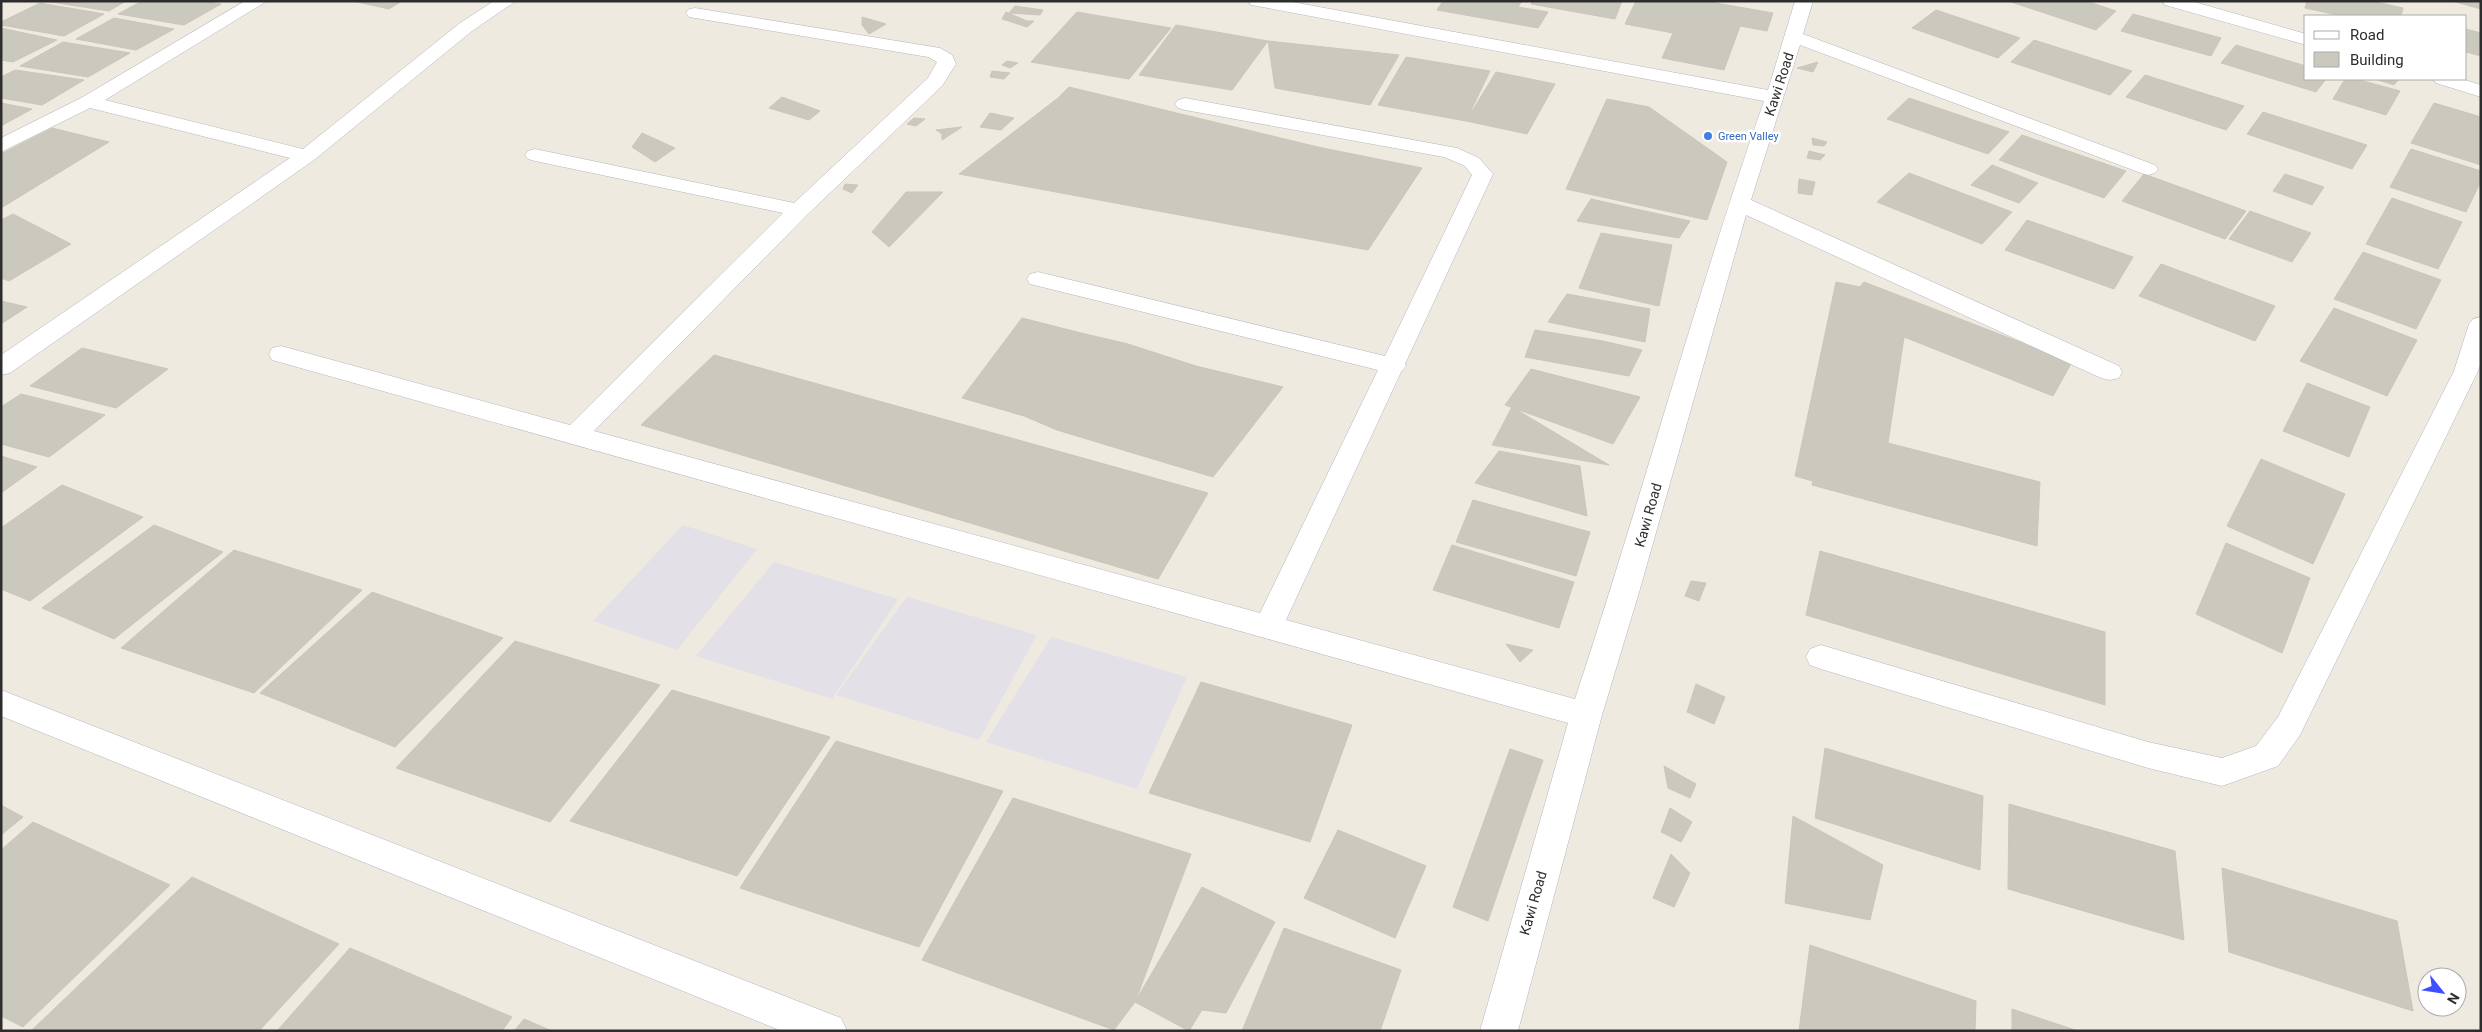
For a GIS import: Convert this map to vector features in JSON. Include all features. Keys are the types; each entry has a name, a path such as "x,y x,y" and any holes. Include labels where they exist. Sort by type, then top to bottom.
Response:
{"street":[{"path":"1,146 88,102 258,1"},
{"path":"1,367 307,156 466,28 507,1"},
{"path":"1257,1 1776,97"},
{"path":"1349,18 1361,1"},
{"name":"Kawi Road","path":"1499,1031 1586,714 1626,589 1739,202 1776,97 1804,1"},
{"path":"2171,1 2304,39"},
{"path":"574,436 799,210 935,82 947,64 945,59 933,52 695,13"},
{"path":"1795,36 2148,169"},
{"path":"2446,80 2481,91"},
{"path":"88,102 307,156"},
{"path":"1185,104 1450,152 1472,162 1483,174 1394,366 1268,627"},
{"path":"536,155 799,210"},
{"path":"1739,202 2110,372"},
{"path":"1038,279 1394,366"},
{"path":"1821,656 2148,755 2222,772 2267,756 2289,726 2473,373 2481,324"},
{"path":"281,354 1586,714"},
{"path":"1,703 828,1031"}],"shaded area":[{"path":"683,525 757,549 677,650 593,621"},
{"path":"774,562 898,599 832,699 696,656"},
{"path":"907,597 1037,635 979,740 836,695"},
{"path":"1051,637 1187,677 1137,789 986,742"}],"building":[{"path":"44,1 126,1 109,11"},
{"path":"142,1 203,1 221,4 184,25 118,14"},
{"path":"353,1 402,1 389,9"},
{"path":"1443,1 1522,1 1518,7 1548,12 1538,28 1437,10"},
{"path":"1533,1 1622,1 1615,19 1531,4"},
{"path":"1636,1 1704,1 1773,13 1767,31 1740,26 1724,70 1662,58 1673,33 1625,24"},
{"path":"2008,1 2086,1 2116,11 2096,30"},
{"path":"2307,1 2371,1 2403,8 2401,15 2337,15 2305,8"},
{"path":"2452,1 2481,1 2481,9"},
{"path":"40,3 104,14 64,36 1,25 1,22"},
{"path":"1015,6 1043,10 1040,15 1009,13"},
{"path":"1936,10 2020,38 1998,58 1912,28"},
{"path":"1006,12 1027,21 1034,21 1027,27 1002,19"},
{"path":"1077,12 1171,28 1129,79 1031,62"},
{"path":"2133,14 2221,38 2211,56 2121,31"},
{"path":"862,17 886,24 869,34 862,25"},
{"path":"114,18 174,29 136,50 76,39"},
{"path":"1176,25 1268,41 1232,90 1139,75"},
{"path":"1,28 57,40 13,62 1,60"},
{"path":"2467,29 2481,33 2481,56 2467,52"},
{"path":"2034,40 2132,71 2110,95 2011,62"},
{"path":"1268,41 1399,55 1370,105 1275,88"},
{"path":"63,42 130,53 88,77 20,66"},
{"path":"2236,45 2304,65 2304,80 2325,80 2316,92 2221,63"},
{"path":"1406,57 1490,71 1466,121 1378,105"},
{"path":"1007,61 1018,63 1010,68 1002,65"},
{"path":"1818,62 1813,72 1797,68"},
{"path":"15,70 84,80 42,105 1,98 1,77"},
{"path":"992,71 1010,73 1004,79 990,77"},
{"path":"1496,72 1555,84 1527,134 1466,121"},
{"path":"2145,75 2244,106 2226,130 2126,97"},
{"path":"2344,80 2360,80 2400,91 2386,115 2333,99"},
{"path":"2378,80 2398,80 2394,85"},
{"path":"1069,87 1318,147 1422,168 1368,250 959,174 1058,98"},
{"path":"782,97 820,111 809,120 769,108"},
{"path":"1909,98 2009,132 1988,154 1887,119"},
{"path":"1607,99 1649,107 1727,162 1707,220 1566,189"},
{"path":"1,103 32,109 1,126"},
{"path":"2434,103 2481,117 2481,165 2411,143"},
{"path":"2263,112 2367,145 2352,169 2247,134"},
{"path":"990,113 1014,118 1001,130 980,127"},
{"path":"914,118 925,119 916,126 907,124"},
{"path":"962,127 942,140 942,134 936,130"},
{"path":"52,128 109,142 1,208 1,154"},
{"path":"642,133 675,148 655,162 632,147"},
{"path":"2022,135 2126,171 2104,198 1999,160"},
{"path":"1812,138 1827,142 1824,146 1813,145"},
{"path":"2411,149 2481,171 2481,181 2466,212 2390,187"},
{"path":"1809,151 1825,155 1820,160 1807,158"},
{"path":"1992,165 2038,183 2019,203 1971,185"},
{"path":"1909,173 2012,212 1982,244 1877,202"},
{"path":"2144,174 2246,211 2225,239 2122,201"},
{"path":"2285,174 2324,187 2312,205 2273,191"},
{"path":"1799,179 1815,182 1812,195 1798,193"},
{"path":"845,184 858,185 852,193 843,189"},
{"path":"906,192 943,192 889,247 872,232"},
{"path":"2392,198 2462,222 2438,269 2366,244"},
{"path":"1591,199 1690,221 1679,238 1577,221"},
{"path":"2250,211 2311,233 2292,262 2229,239"},
{"path":"13,214 71,244 9,281 1,278 1,220"},
{"path":"2027,220 2133,257 2114,289 2005,250"},
{"path":"1601,233 1672,245 1659,306 1579,288"},
{"path":"2363,252 2441,280 2416,329 2334,299"},
{"path":"2161,264 2275,306 2255,341 2139,296"},
{"path":"1836,282 1860,287 1864,282 2072,362 2053,396 1904,337 1888,443 2040,482 2037,546 1812,485 1813,481 1795,476"},
{"path":"1567,294 1650,309 1645,342 1548,322"},
{"path":"1,301 27,307 1,324"},
{"path":"2334,308 2417,340 2387,396 2300,361"},
{"path":"1022,318 1081,333 1024,416 962,398"},
{"path":"1535,330 1603,341 1642,350 1629,376 1525,357"},
{"path":"1081,333 1128,344 1057,430 1024,416"},
{"path":"1128,344 1196,366 1133,453 1057,430"},
{"path":"82,348 168,369 116,408 30,386"},
{"path":"714,355 1208,493 1158,579 641,425"},
{"path":"1196,366 1283,387 1213,477 1133,453"},
{"path":"1531,369 1640,397 1613,444 1505,405"},
{"path":"2307,383 2370,407 2349,457 2283,431"},
{"path":"21,394 105,415 49,457 1,444 1,407"},
{"path":"1512,407 1609,465 1492,445"},
{"path":"1499,451 1580,466 1587,516 1475,483"},
{"path":"1,456 37,467 1,493"},
{"path":"2261,459 2345,494 2313,564 2227,526"},
{"path":"62,485 143,517 30,601 1,589 1,528"},
{"path":"1473,500 1590,532 1576,576 1456,542"},
{"path":"154,525 223,552 114,639 42,608"},
{"path":"2226,543 2310,578 2282,653 2196,614"},
{"path":"1452,545 1574,582 1559,628 1433,590"},
{"path":"234,550 362,590 254,693 121,648"},
{"path":"1820,551 2105,632 2105,705 1806,615"},
{"path":"1691,581 1706,583 1699,601 1685,596"},
{"path":"372,592 503,638 395,747 260,693"},
{"path":"515,641 660,685 550,822 396,768"},
{"path":"1506,644 1533,650 1520,662"},
{"path":"1201,682 1352,725 1310,842 1149,793"},
{"path":"1696,684 1725,697 1714,724 1687,712"},
{"path":"672,690 830,737 737,876 570,821"},
{"path":"836,741 1003,791 919,947 740,888"},
{"path":"1825,748 1983,796 1980,870 1815,818"},
{"path":"1510,749 1543,760 1488,921 1453,907"},
{"path":"1664,766 1696,784 1690,798 1668,788"},
{"path":"1013,798 1191,854 1135,1002 1114,1030 922,960"},
{"path":"2009,804 2175,851 2184,940 2008,889"},
{"path":"1,805 23,817 1,835"},
{"path":"1670,808 1692,822 1681,842 1661,832"},
{"path":"1793,816 1883,865 1870,920 1785,903"},
{"path":"33,822 170,885 23,1027 1,1016 1,850"},
{"path":"1338,830 1426,866 1395,938 1304,898"},
{"path":"1671,854 1690,873 1674,907 1653,898"},
{"path":"2222,868 2397,921 2413,1011 2229,952"},
{"path":"192,877 339,944 259,1031 31,1031"},
{"path":"1202,887 1275,922 1226,1013 1202,1010 1189,1031 1135,1002"},
{"path":"1284,928 1401,970 1380,1031 1242,1031"},
{"path":"1810,945 1976,1001 1975,1031 1799,1031"},
{"path":"350,948 512,1017 502,1031 277,1031"},
{"path":"2012,1009 2078,1031 2012,1031"},
{"path":"524,1019 552,1031 514,1031"}],"place":[{"name":"Green Valley","path":"1708,136"}]}
